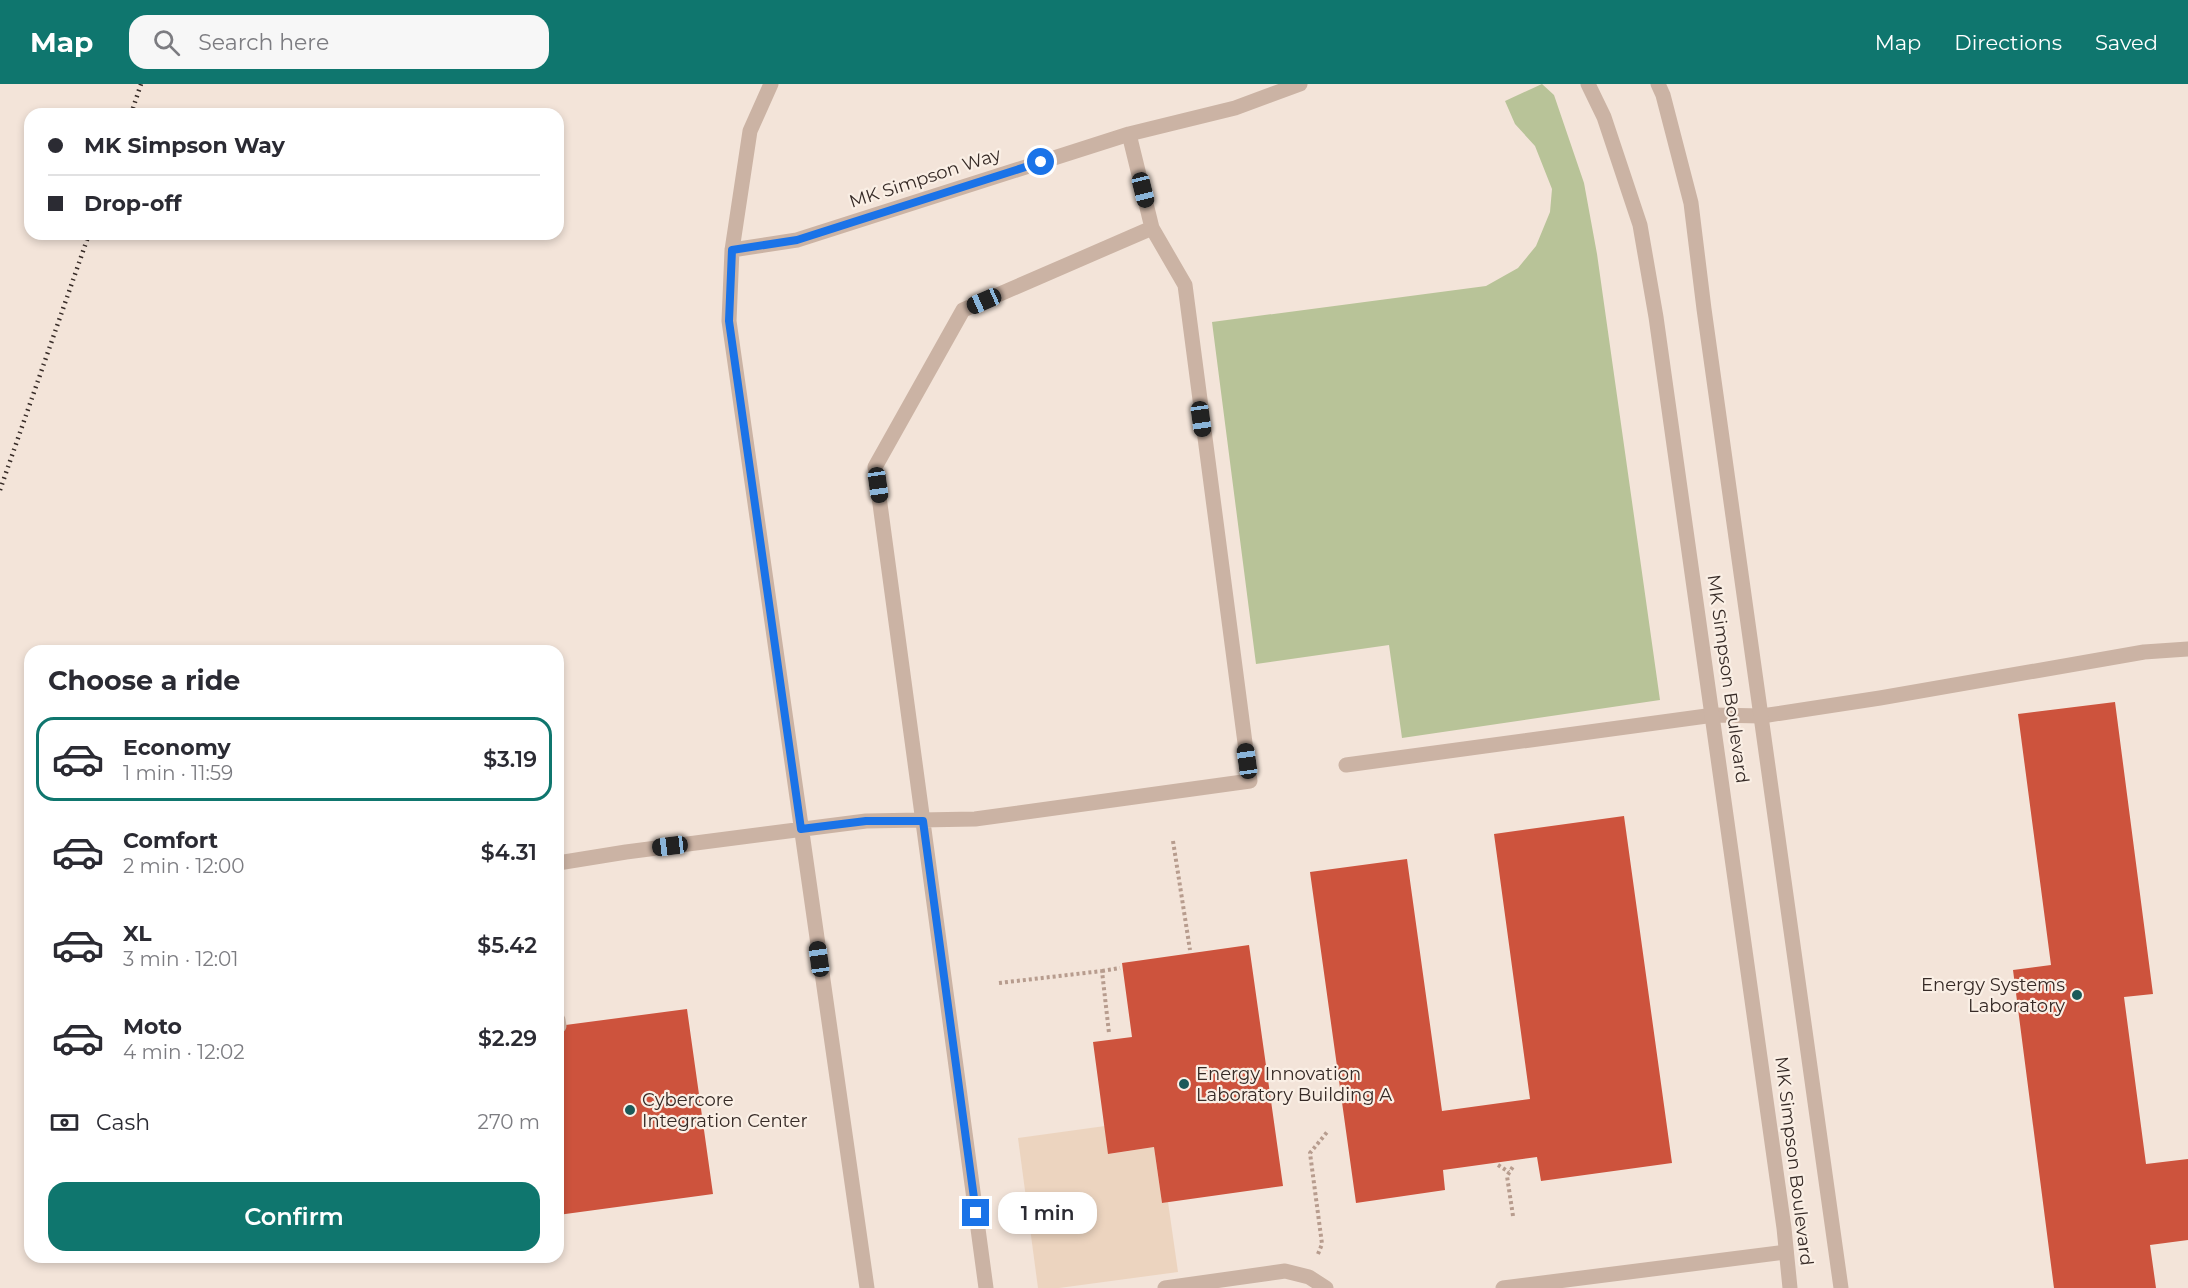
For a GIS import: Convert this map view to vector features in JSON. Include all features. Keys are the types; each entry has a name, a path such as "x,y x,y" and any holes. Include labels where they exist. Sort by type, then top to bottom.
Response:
{"street":[{"path":"771,84 750,131 732,250 729,321 867,1288"},
{"name":"MK Simpson Way","path":"732,250 797,240 1129,134 1235,108 1300,84"},
{"name":"MK Simpson Boulevard","path":"1588,84 1604,117 1640,225 1656,317 1714,715 1790,1288"},
{"name":"MK Simpson Boulevard","path":"1658,84 1663,95 1691,203 1841,1288"},
{"path":"564,862 866,821 975,819 1250,781 1185,285 1152,228 1129,134"},
{"path":"986,1288 875,467 963,310 1152,228"},
{"path":"1346,765 1714,715 1762,716 2144,652 2188,649"},
{"path":"1503,1288 1786,1252"},
{"path":"1165,1288 1285,1271 1309,1277 1326,1288"}],"path":[{"path":"1173,841 1190,950"},
{"path":"999,983 1119,968"},
{"path":"1102,971 1109,1033"},
{"path":"1316,1259 1322,1244 1310,1153 1328,1131"},
{"path":"1498,1165 1509,1172"},
{"path":"1514,1165 1507,1176 1514,1216"}],"green space":[{"path":"1542,84 1554,95 1584,183 1597,254 1660,700 1402,738 1389,645 1256,664 1212,322 1486,286 1518,268 1536,246 1550,212 1552,189 1535,146 1515,124 1505,101"}],"shaded area":[{"path":"1105,1126 1109,1154 1154,1147 1162,1203 1168,1202 1178,1272 1059,1288 1038,1288 1018,1138"}],"building":[{"name":"Energy Systems Laboratory","path":"2115,702 2153,994 2124,997 2146,1164 2188,1159 2188,1240 2150,1245 2156,1288 2054,1288 2013,970 2051,965 2018,714"},
{"path":"1624,816 1672,1163 1541,1181 1537,1157 1443,1170 1445,1190 1356,1203 1310,872 1407,859 1442,1111 1530,1099 1494,834"},
{"name":"Energy Innovation Laboratory Building A","path":"1249,945 1283,1186 1162,1203 1154,1147 1108,1154 1093,1042 1132,1037 1122,963"},
{"name":"Cybercore Integration Center","path":"687,1009 713,1194 564,1214 564,1025"}],"railway":[{"path":"133,108 141,84"},
{"path":"0,490 87,240"}],"place":[{"name":"Energy Systems Laboratory","path":"2077,995"},
{"name":"Energy Innovation Laboratory Building A","path":"1184,1084"},
{"name":"Cybercore Integration Center","path":"630,1110"}],"route":[{"path":"976,1213 923,821 866,821 801,829 729,321 732,250 797,240 1041,162"}]}
